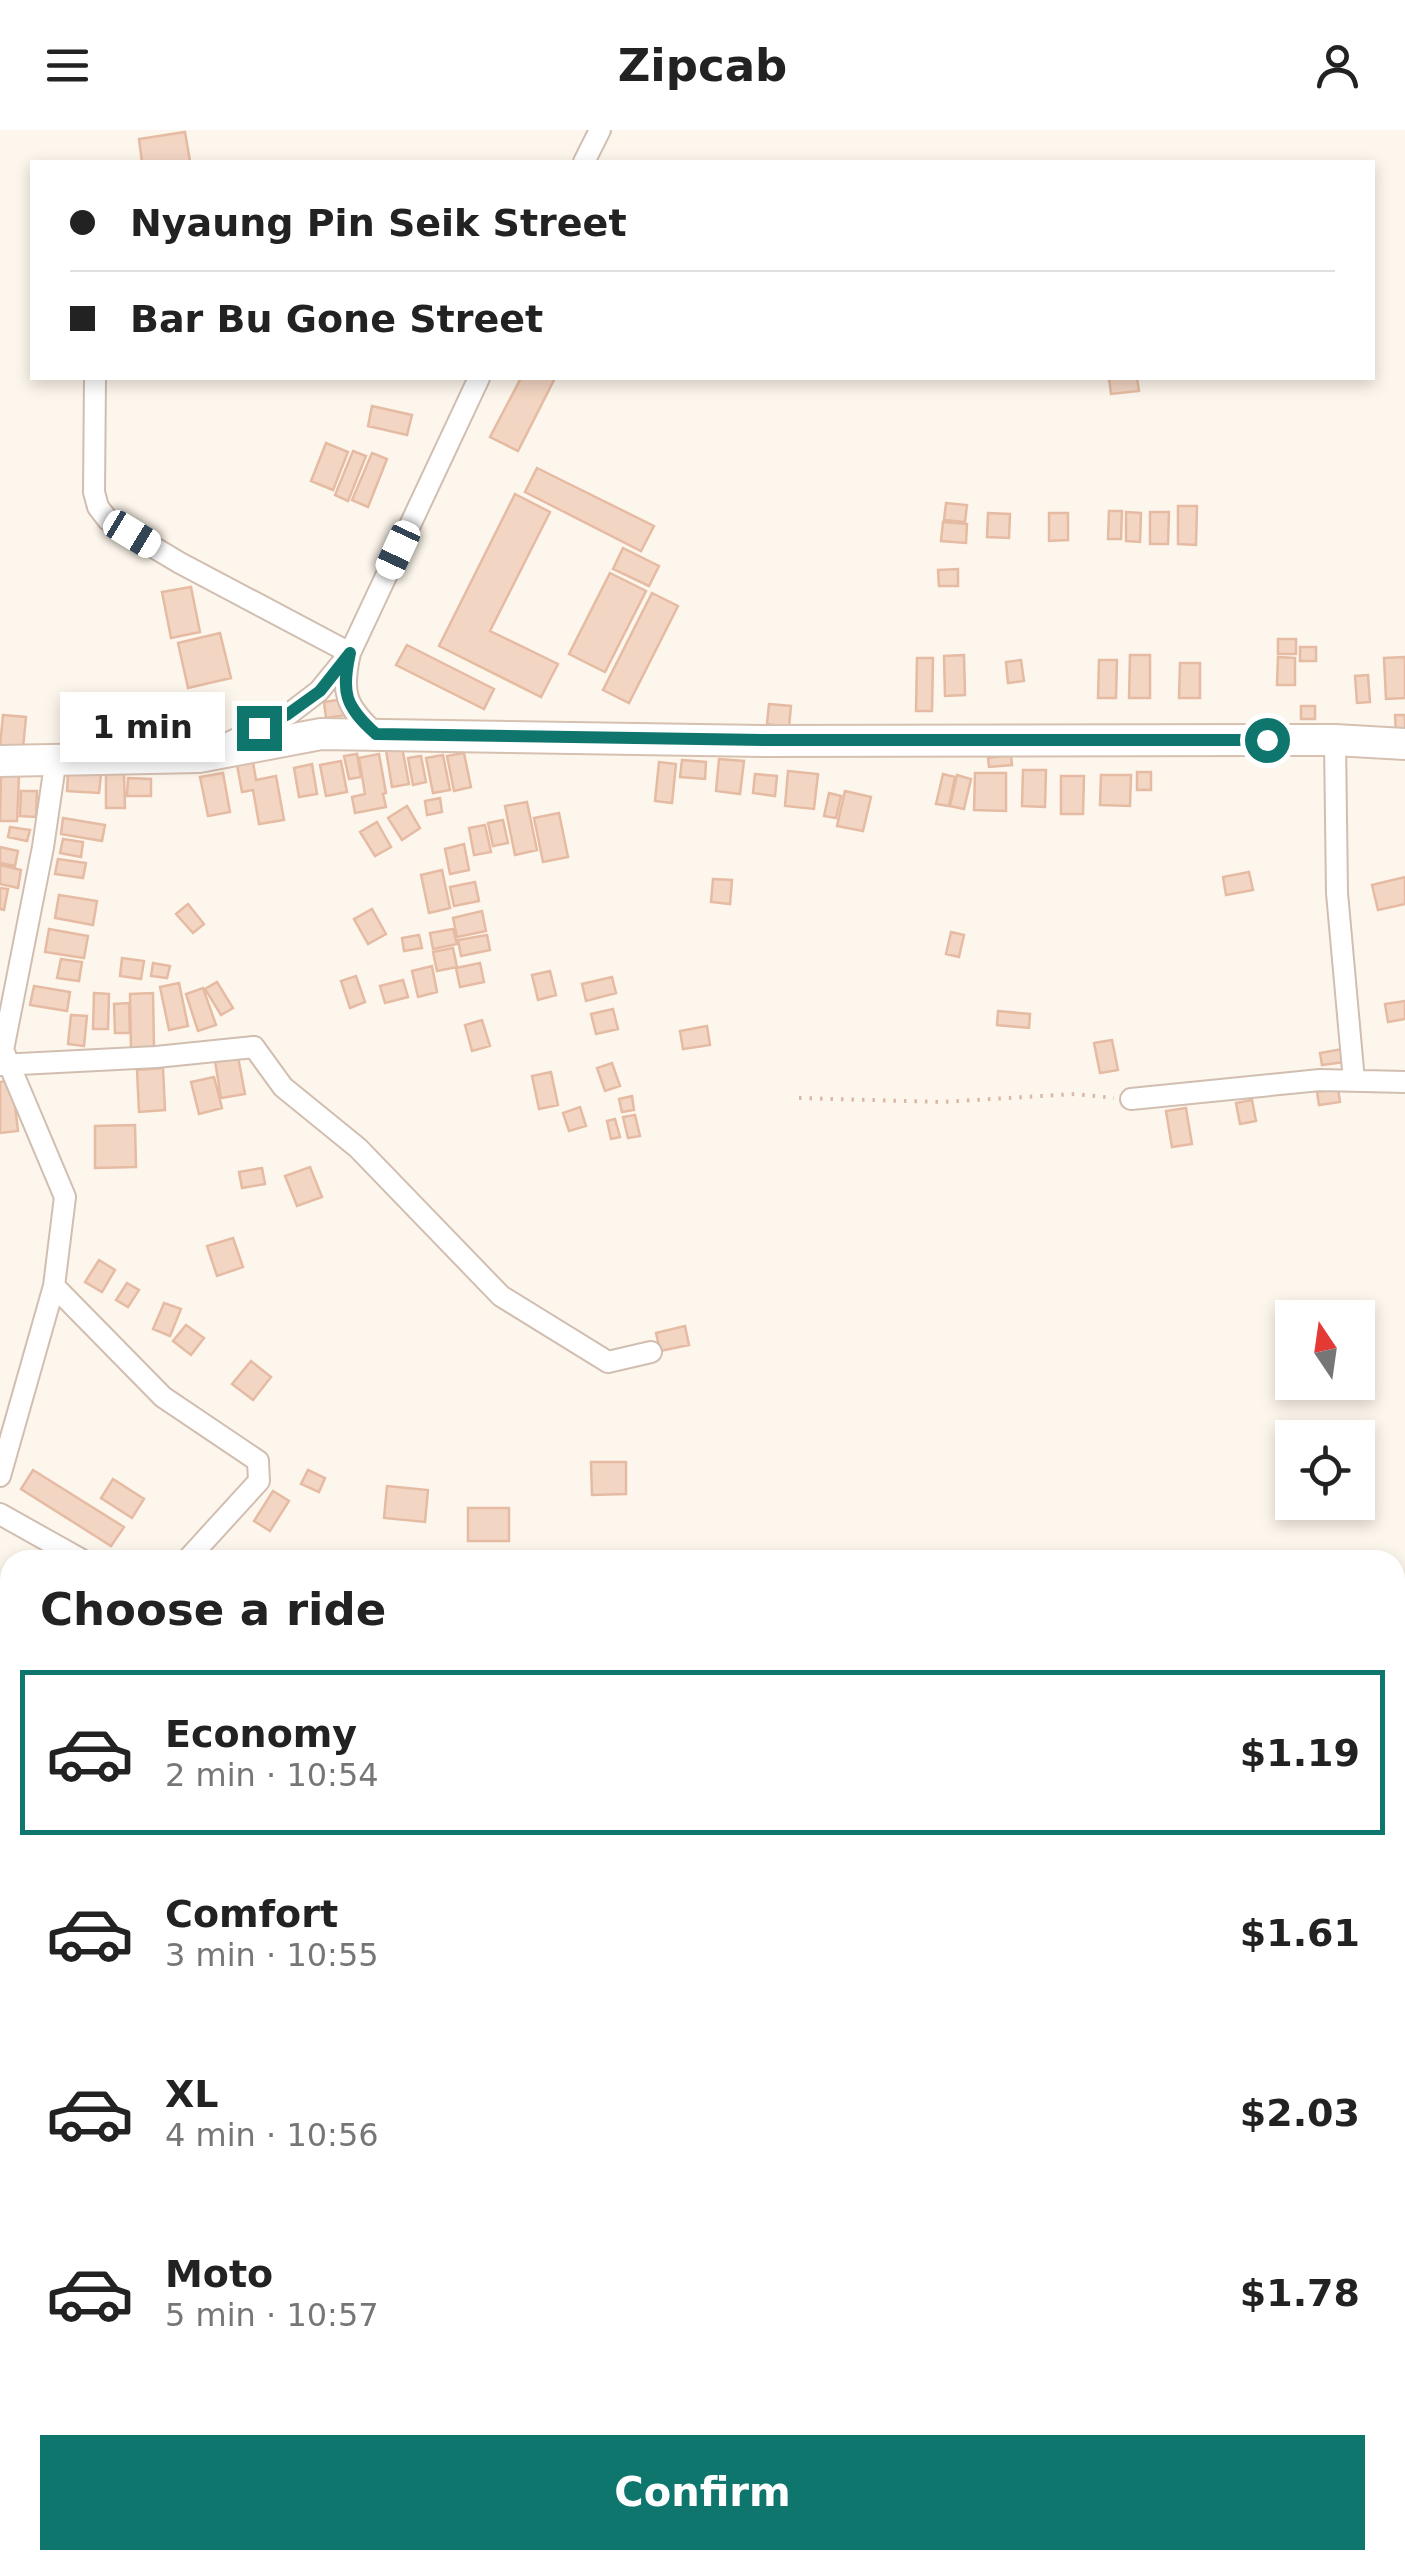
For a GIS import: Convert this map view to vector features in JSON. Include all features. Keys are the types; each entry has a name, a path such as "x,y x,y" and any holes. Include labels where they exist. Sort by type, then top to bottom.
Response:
{"street":[{"path":"585,160 600,130"},
{"path":"95,380 94,492 98,507 108,520 350,653"},
{"path":"200,757 288,714 320,691 350,653 478,380"},
{"path":"350,653 344,684 357,716 376,734"},
{"path":"0,761 200,757 321,734 763,740 1334,740 1405,744"},
{"path":"1334,740 1337,893 1354,1081"},
{"path":"0,1476 54,1286 64,1197 4,1065 3,1050 56,758"},
{"path":"4,1065 254,1047 283,1087 358,1148 501,1296 608,1362 652,1352"},
{"path":"1131,1099 1320,1080 1405,1082"},
{"path":"54,1286 162,1397 258,1461 259,1481 196,1550"},
{"path":"0,1514 64,1550"}],"path":[{"path":"799,1098 942,1102 1075,1094 1131,1099"}],"building":[{"path":"185,132 190,160 142,160 139,139"},
{"path":"520,380 554,380 518,451 490,437"},
{"path":"1109,380 1137,380 1139,391 1111,394"},
{"path":"372,406 412,415 407,435 368,426"},
{"path":"326,443 348,452 333,490 311,481"},
{"path":"353,451 366,456 348,501 335,495"},
{"path":"372,453 387,459 368,507 352,500"},
{"path":"537,468 654,526 641,551 525,492"},
{"path":"515,494 550,512 490,631 558,664 541,697 439,646"},
{"path":"946,503 967,505 965,522 944,520"},
{"path":"1178,506 1197,506 1196,545 1178,544"},
{"path":"1109,511 1122,511 1121,539 1108,539"},
{"path":"1126,512 1141,513 1140,542 1126,541"},
{"path":"1150,512 1169,512 1168,544 1150,544"},
{"path":"988,513 1010,514 1009,538 987,537"},
{"path":"1049,513 1068,513 1068,540 1049,541"},
{"path":"943,522 967,524 966,543 941,541"},
{"path":"623,548 659,566 649,586 613,569"},
{"path":"958,569 958,586 939,586 938,570"},
{"path":"610,573 646,591 605,672 569,654"},
{"path":"191,587 200,632 171,638 162,592"},
{"path":"652,593 678,606 629,703 603,690"},
{"path":"220,633 231,678 188,688 178,643"},
{"path":"1278,639 1296,639 1296,654 1278,654"},
{"path":"407,645 494,689 484,709 396,665"},
{"path":"1300,647 1316,647 1316,661 1300,661"},
{"path":"964,655 965,695 945,696 944,656"},
{"path":"1130,655 1150,655 1150,698 1129,698"},
{"path":"1278,657 1295,658 1295,685 1277,685"},
{"path":"1405,657 1405,698 1386,699 1384,658"},
{"path":"917,658 933,658 932,711 916,711"},
{"path":"1021,660 1024,681 1008,683 1006,662"},
{"path":"1099,660 1117,660 1116,698 1098,698"},
{"path":"1180,663 1200,663 1200,698 1179,698"},
{"path":"1368,675 1370,702 1357,703 1355,676"},
{"path":"344,699 346,715 326,718 324,702"},
{"path":"769,704 791,706 789,727 767,724"},
{"path":"1301,706 1315,706 1315,719 1301,719"},
{"path":"3,715 26,717 23,748 0,746"},
{"path":"1395,715 1405,715 1405,732 1396,733"},
{"path":"402,747 409,784 392,787 386,750"},
{"path":"464,753 471,787 454,791 447,756"},
{"path":"357,754 361,777 349,779 344,756"},
{"path":"379,754 386,807 355,813 352,797 365,794 359,758"},
{"path":"443,755 450,790 433,793 426,758"},
{"path":"1011,755 1012,765 989,767 988,758"},
{"path":"421,756 426,782 413,785 408,758"},
{"path":"719,759 744,761 740,794 716,791"},
{"path":"682,760 706,762 705,779 680,777"},
{"path":"341,761 347,792 326,796 320,765"},
{"path":"253,762 256,780 276,776 284,820 259,824 253,790 242,792 237,765"},
{"path":"659,762 676,764 672,803 655,801"},
{"path":"312,764 317,794 299,797 294,768"},
{"path":"1023,770 1046,770 1045,807 1022,806"},
{"path":"788,771 818,774 814,809 785,806"},
{"path":"1137,772 1151,772 1151,790 1137,790"},
{"path":"68,773 101,775 99,793 67,791"},
{"path":"124,773 125,808 106,808 106,774"},
{"path":"223,773 230,812 208,816 200,777"},
{"path":"975,773 1006,773 1006,811 974,810"},
{"path":"755,774 777,776 775,796 753,793"},
{"path":"943,774 955,777 949,806 936,804"},
{"path":"1,775 19,776 17,821 0,821"},
{"path":"957,775 971,779 964,809 950,806"},
{"path":"1101,775 1131,775 1130,806 1100,805"},
{"path":"1061,776 1084,776 1083,814 1061,814"},
{"path":"128,778 151,779 151,796 127,796"},
{"path":"21,791 37,791 36,817 20,816"},
{"path":"845,791 871,797 863,831 837,826"},
{"path":"829,793 841,796 836,818 824,816"},
{"path":"440,798 442,812 427,815 425,801"},
{"path":"527,802 537,850 515,855 505,806"},
{"path":"407,806 420,828 402,840 388,818"},
{"path":"559,813 568,857 543,862 534,818"},
{"path":"63,818 105,825 102,841 61,834"},
{"path":"503,820 508,843 493,846 488,823"},
{"path":"377,822 391,847 375,856 360,832"},
{"path":"485,825 491,852 474,855 469,828"},
{"path":"10,827 30,830 27,841 8,837"},
{"path":"63,839 83,842 81,857 60,853"},
{"path":"464,844 469,870 450,874 445,849"},
{"path":"0,847 18,851 15,866 0,863"},
{"path":"58,859 86,863 83,878 55,874"},
{"path":"0,865 21,870 18,888 0,884"},
{"path":"442,870 450,908 429,913 421,875"},
{"path":"1249,872 1253,890 1226,895 1223,877"},
{"path":"1405,877 1405,904 1378,910 1372,885"},
{"path":"713,879 732,880 730,904 711,902"},
{"path":"475,882 479,901 454,906 450,887"},
{"path":"0,888 8,889 4,910 0,909"},
{"path":"59,895 97,901 93,925 55,918"},
{"path":"188,904 204,924 193,933 176,914"},
{"path":"372,909 386,934 368,944 354,919"},
{"path":"482,911 486,931 457,937 453,918"},
{"path":"49,929 88,936 84,958 45,952"},
{"path":"453,929 457,944 433,949 430,933"},
{"path":"951,932 964,935 959,957 946,954"},
{"path":"419,935 422,948 404,951 402,938"},
{"path":"487,935 490,950 461,956 458,940"},
{"path":"453,948 457,967 437,971 433,952"},
{"path":"122,958 144,961 141,979 120,976"},
{"path":"61,959 82,962 79,981 57,978"},
{"path":"153,963 170,966 167,978 151,976"},
{"path":"480,963 484,982 460,987 456,968"},
{"path":"432,966 437,992 418,997 412,971"},
{"path":"550,971 556,995 538,1000 532,975"},
{"path":"356,976 365,1002 350,1008 341,981"},
{"path":"612,977 616,993 586,1001 582,984"},
{"path":"403,980 408,997 385,1003 380,986"},
{"path":"217,982 233,1008 221,1015 205,989"},
{"path":"179,983 188,1026 169,1030 160,987"},
{"path":"34,986 70,992 67,1011 30,1005"},
{"path":"203,988 216,1025 198,1031 186,994"},
{"path":"94,993 109,994 108,1029 93,1029"},
{"path":"153,993 154,1048 131,1049 130,994"},
{"path":"1405,1001 1405,1019 1388,1022 1385,1004"},
{"path":"129,1003 130,1033 115,1033 114,1004"},
{"path":"613,1009 618,1029 596,1034 591,1014"},
{"path":"998,1011 1030,1014 1029,1028 997,1025"},
{"path":"71,1015 87,1016 84,1046 68,1044"},
{"path":"482,1020 490,1046 472,1051 465,1025"},
{"path":"707,1026 710,1045 683,1049 680,1031"},
{"path":"1112,1040 1118,1070 1100,1073 1094,1043"},
{"path":"1343,1049 1345,1062 1322,1065 1320,1053"},
{"path":"238,1057 245,1094 221,1098 215,1061"},
{"path":"612,1063 620,1086 605,1091 597,1068"},
{"path":"163,1068 165,1110 139,1112 137,1070"},
{"path":"551,1072 558,1105 539,1109 532,1076"},
{"path":"214,1077 222,1108 199,1114 191,1082"},
{"path":"12,1080 18,1131 0,1133 0,1082"},
{"path":"1338,1089 1340,1102 1319,1105 1317,1092"},
{"path":"632,1096 634,1110 622,1112 619,1099"},
{"path":"1252,1100 1256,1121 1240,1124 1236,1103"},
{"path":"580,1107 586,1126 569,1131 563,1113"},
{"path":"1186,1108 1192,1144 1172,1147 1166,1111"},
{"path":"635,1115 640,1136 628,1138 623,1117"},
{"path":"615,1119 620,1137 611,1139 607,1121"},
{"path":"135,1125 136,1167 95,1168 95,1126"},
{"path":"310,1167 322,1197 297,1206 285,1176"},
{"path":"262,1168 265,1184 242,1188 239,1172"},
{"path":"233,1238 243,1267 217,1276 207,1246"},
{"path":"99,1260 115,1270 102,1292 85,1282"},
{"path":"127,1283 139,1290 128,1307 116,1300"},
{"path":"164,1303 181,1309 170,1336 153,1329"},
{"path":"186,1325 204,1338 191,1355 173,1341"},
{"path":"685,1326 689,1345 660,1351 656,1333"},
{"path":"251,1361 271,1377 253,1400 232,1384"},
{"path":"591,1462 626,1462 626,1494 592,1495"},
{"path":"33,1470 124,1527 111,1546 21,1489"},
{"path":"308,1470 325,1478 319,1492 301,1484"},
{"path":"113,1479 144,1499 132,1518 101,1498"},
{"path":"387,1486 428,1490 425,1522 384,1518"},
{"path":"273,1491 289,1501 270,1531 254,1521"},
{"path":"468,1508 509,1508 509,1541 468,1541"}],"route":[{"path":"259,728 288,714 320,691 350,653 344,684 357,716 376,734 763,740 1267,740"}]}
